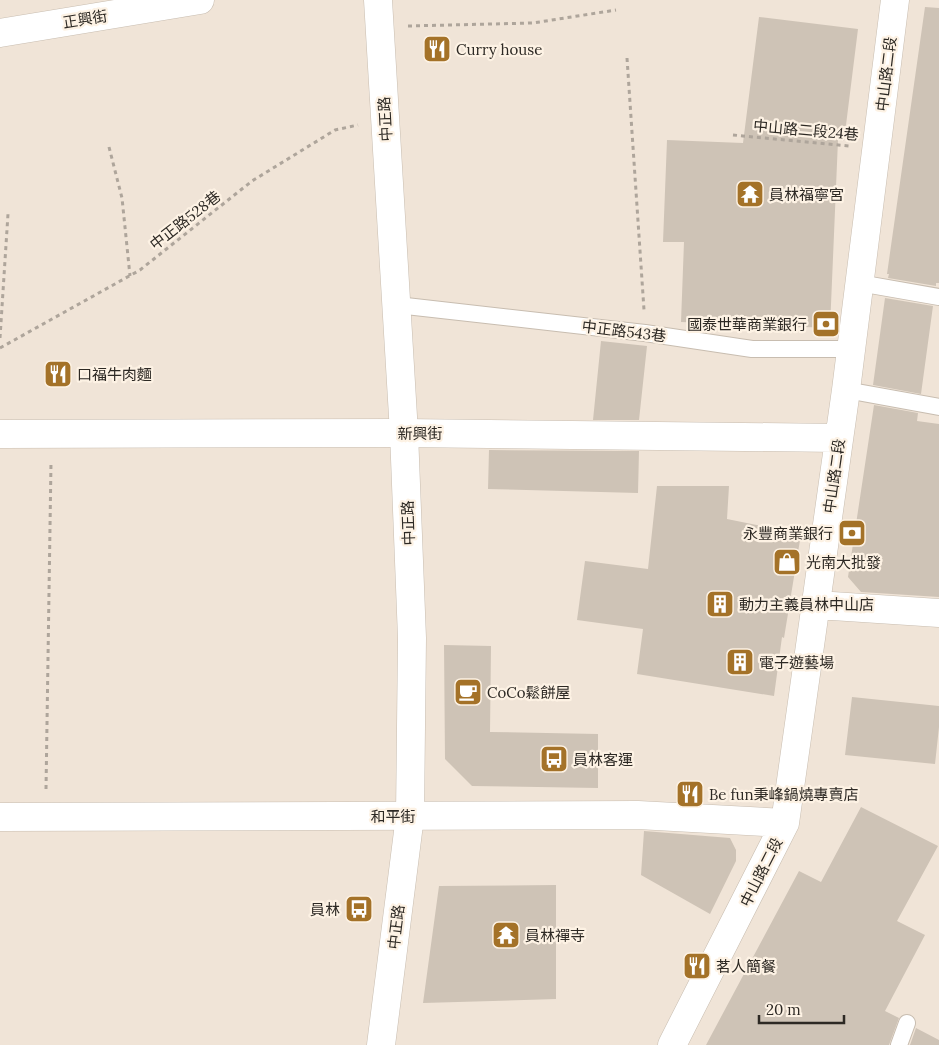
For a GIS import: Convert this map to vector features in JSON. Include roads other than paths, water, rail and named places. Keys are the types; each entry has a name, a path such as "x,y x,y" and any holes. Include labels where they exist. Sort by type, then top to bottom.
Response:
{"street":[{"name":"正興街","path":"0,33 200,0"},
{"name":"中山路二段","path":"672,1045 785,823 846,390 895,0"},
{"name":"中正路","path":"379,13 404,433 412,638 410,816 381,1045"},
{"name":"新興街","path":"0,434 404,433 839,438"},
{"path":"817,605 939,613"},
{"name":"和平街","path":"0,817 638,815 785,823"}],"lane":[{"path":"860,283 939,297"},
{"name":"中正路543巷","path":"397,305 645,333 752,349 851,349"},
{"path":"846,390 939,407"},
{"path":"899,1045 908,1023"}],"place":[{"name":"Curry house","path":"437,49"},
{"name":"員林福寧宮","path":"750,194"},
{"name":"國泰世華商業銀行","path":"826,324"},
{"name":"口福牛肉麵","path":"58,374"},
{"name":"永豐商業銀行","path":"852,533"},
{"name":"光南大批發","path":"787,562"},
{"name":"動力主義員林中山店","path":"720,604"},
{"name":"電子遊藝場","path":"740,662"},
{"name":"CoCo鬆餅屋","path":"468,692"},
{"name":"員林客運","path":"554,759"},
{"name":"Be fun秉峰鍋燒專賣店","path":"690,794"},
{"name":"員林","path":"359,909"},
{"name":"員林禪寺","path":"506,935"},
{"name":"茗人簡餐","path":"697,966"}]}
